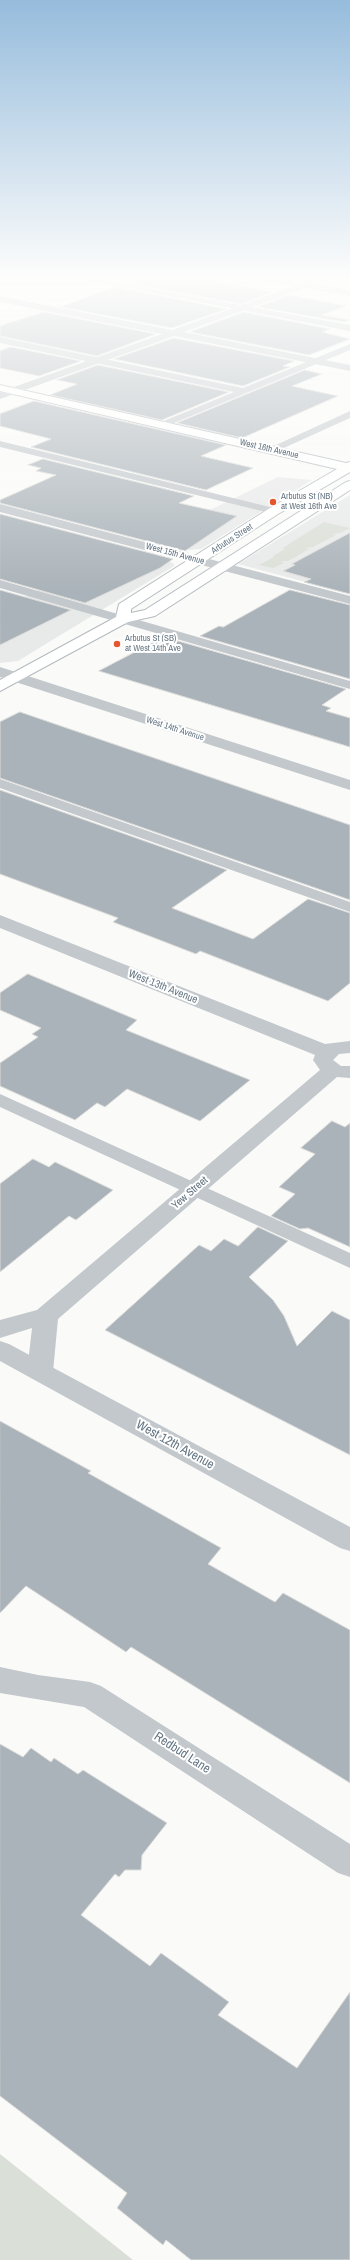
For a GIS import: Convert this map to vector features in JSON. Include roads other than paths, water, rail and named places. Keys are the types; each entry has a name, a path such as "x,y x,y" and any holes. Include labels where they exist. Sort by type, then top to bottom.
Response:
{"main road":[{"name":"West 16th Avenue","path":"0,388 349,467"},
{"name":"Arbutus Street","path":"123,619 124,607 274,512 349,467"},
{"name":"Arbutus Street","path":"0,686 123,619 150,613 350,486"}],"street":[{"path":"0,396 41,381"},
{"path":"271,450 350,414"},
{"name":"West 15th Avenue","path":"0,508 350,600"},
{"name":"West 14th Avenue","path":"0,672 350,785"},
{"name":"West 13th Avenue","path":"0,921 336,1065"},
{"path":"336,1065 337,1048 350,1047"},
{"name":"Yew Street","path":"0,1329 46,1316 195,1189 336,1065"},
{"path":"40,1372 46,1316"},
{"name":"West 12th Avenue","path":"2,1354 40,1372 350,1540"},
{"name":"Redbud Lane","path":"0,1680 38,1688 90,1695 350,1862"}],"lane":[{"path":"198,381 244,391"},
{"path":"162,425 267,381"},
{"path":"0,444 274,512"},
{"path":"0,584 350,685"},
{"path":"0,783 350,907"},
{"path":"0,1100 350,1261"}],"place":[{"name":"Arbutus St (NB) at West 16th Ave","path":"273,502"},
{"name":"Arbutus St (SB) at West 14th Ave","path":"117,644"}]}
